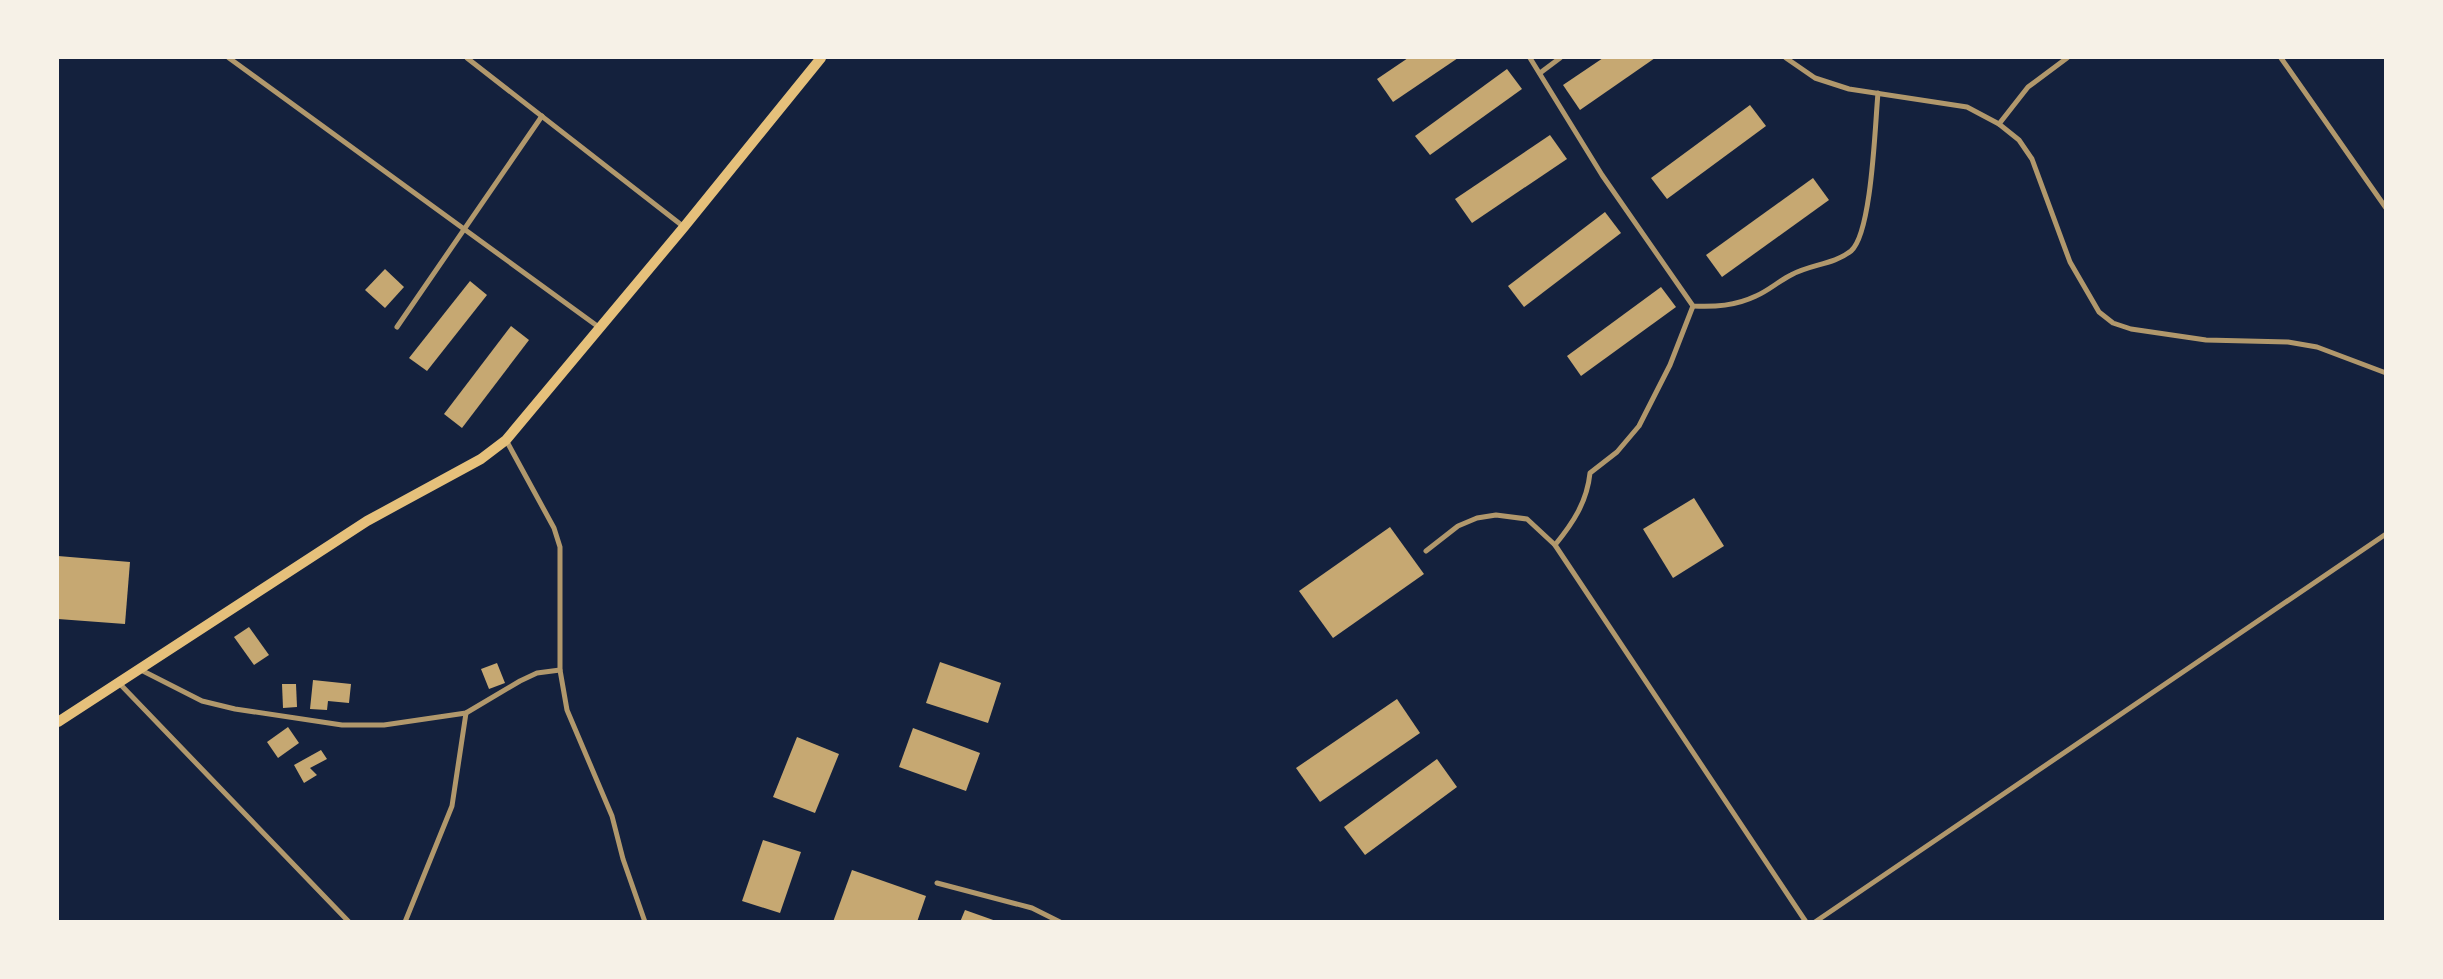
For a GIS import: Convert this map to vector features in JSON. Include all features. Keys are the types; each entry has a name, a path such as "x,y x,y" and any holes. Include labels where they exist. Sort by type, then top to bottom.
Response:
{"main road":[{"path":"58,722 367,522 481,460 506,440 684,227 821,58"}],"street":[{"path":"229,58 600,328"},
{"path":"467,58 684,227"},
{"path":"1530,58 1602,175 1693,306"},
{"path":"1540,73 1560,58"},
{"path":"1786,58 1815,78 1849,89 1967,107 1999,124 2019,140 2032,159 2070,262 2099,312 2113,323 2131,329 2206,340 2288,342 2317,347 2386,373"},
{"path":"1999,124 2028,87 2067,58"},
{"path":"2281,58 2386,208"},
{"path":"1693,306 1730,306 1756,296 1793,274 1825,265 1857,246 1864,227 1868,200 1878,92"},
{"path":"397,327 542,116"},
{"path":"1554,545 1570,526 1582,505 1588,490 1590,473 1617,452 1639,426 1670,365 1693,306"},
{"path":"506,440 554,528 560,547 560,670 567,710 612,816 623,859 645,922"},
{"path":"1426,551 1458,526 1477,518 1496,515 1527,519 1554,545 1806,922"},
{"path":"1814,922 2386,534"},
{"path":"139,668 202,701 235,709 342,724 384,725 466,713 537,673 560,670"},
{"path":"119,682 349,922"},
{"path":"406,922 435,853 452,806 466,713"},
{"path":"936,883 1032,908 1060,922"}],"building":[{"path":"1408,58 1458,58 1393,102 1377,79"},
{"path":"1603,58 1655,58 1580,110 1563,85"},
{"path":"1507,69 1522,89 1430,155 1415,136"},
{"path":"1750,105 1766,126 1667,199 1651,178"},
{"path":"1550,135 1567,159 1472,223 1455,199"},
{"path":"1813,178 1829,200 1722,277 1706,255"},
{"path":"1605,212 1621,233 1524,307 1508,286"},
{"path":"385,269 404,287 385,308 365,290"},
{"path":"470,281 487,295 427,371 409,358"},
{"path":"1661,287 1676,307 1581,376 1567,356"},
{"path":"511,326 529,340 462,428 444,414"},
{"path":"1694,498 1724,546 1673,578 1643,529"},
{"path":"1390,527 1424,574 1333,638 1299,591"},
{"path":"58,556 130,562 125,624 58,619"},
{"path":"249,627 269,655 254,665 234,637"},
{"path":"940,662 1001,683 988,723 926,703"},
{"path":"497,663 505,683 489,689 481,669"},
{"path":"313,680 351,684 349,703 328,701 327,710 310,709"},
{"path":"282,684 296,684 297,707 283,708"},
{"path":"1397,699 1420,733 1320,802 1296,768"},
{"path":"288,727 299,743 278,758 267,742"},
{"path":"913,728 980,753 966,791 899,767"},
{"path":"797,737 839,754 815,813 773,797"},
{"path":"321,750 327,759 310,768 317,775 304,783 294,765"},
{"path":"1437,759 1457,787 1365,855 1344,827"},
{"path":"763,840 801,852 780,913 742,901"},
{"path":"852,870 926,896 917,922 833,922"},
{"path":"965,910 996,921 996,922 960,922"}]}
